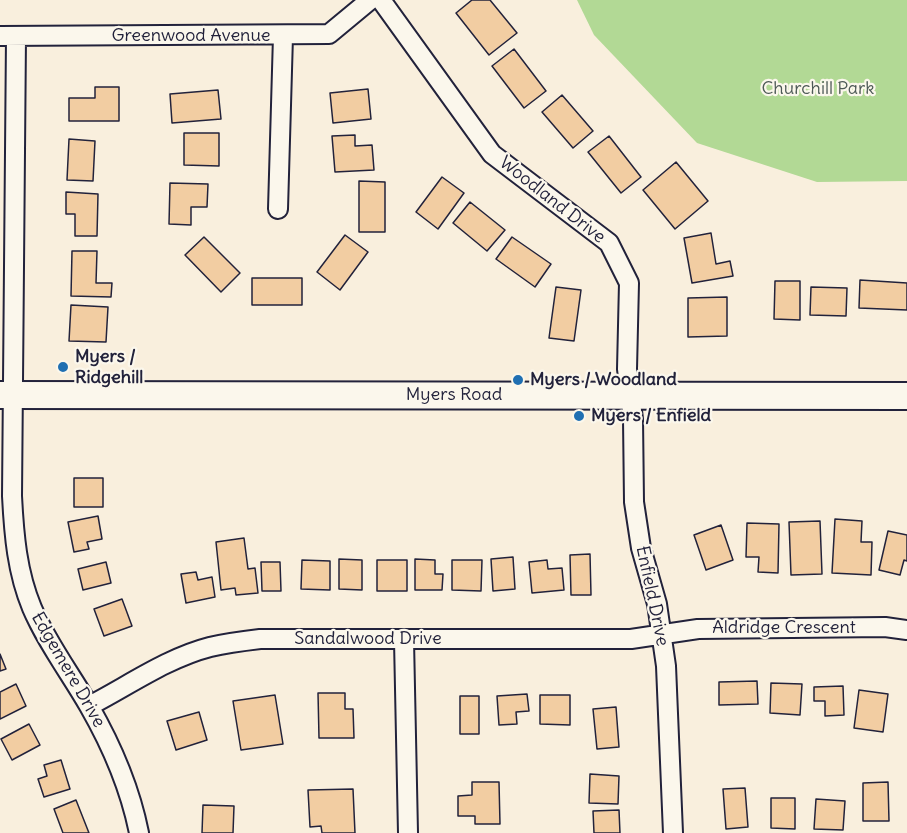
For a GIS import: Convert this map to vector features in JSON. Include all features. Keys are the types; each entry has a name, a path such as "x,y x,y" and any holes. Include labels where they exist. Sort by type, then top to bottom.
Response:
{"main road":[{"name":"Myers Road","path":"6,395 907,396"}],"street":[{"name":"Greenwood Avenue","path":"8,37 329,34 370,0"},
{"name":"Woodland Drive","path":"381,0 492,154 609,243 629,283 627,369 630,395"},
{"path":"278,209 283,36"},
{"name":"Edgemere Drive","path":"8,37 6,395 13,513 19,568 31,606 47,639 89,706 108,742 131,799 139,833"},
{"name":"Enfield Drive","path":"630,395 637,526 657,604 666,666 673,833"},
{"name":"Aldridge Crescent","path":"662,634 698,629 885,627 907,630"},
{"name":"Sandalwood Drive","path":"89,706 162,666 208,647 224,644 272,639 631,639 662,634"},
{"path":"404,640 408,833"}],"green space":[{"name":"Churchill Park","path":"577,0 907,0 907,181 817,182 697,143 594,35"}],"building":[{"path":"472,0 490,0 517,33 489,55 456,13"},
{"path":"514,49 546,91 524,108 492,66"},
{"path":"95,87 119,87 119,121 69,121 69,98 95,98"},
{"path":"368,89 371,119 333,123 330,93"},
{"path":"218,90 221,119 172,123 170,94"},
{"path":"562,95 593,131 573,148 542,112"},
{"path":"184,133 219,133 219,166 184,165"},
{"path":"355,135 355,146 372,145 374,170 335,172 332,136"},
{"path":"609,136 641,177 621,193 588,152"},
{"path":"69,139 95,141 93,181 67,180"},
{"path":"676,162 708,201 675,229 643,190"},
{"path":"442,177 464,193 438,229 416,212"},
{"path":"359,181 385,182 385,232 359,232"},
{"path":"170,183 208,184 207,207 191,207 191,225 169,224"},
{"path":"66,192 98,194 97,236 75,236 75,214 66,214"},
{"path":"470,202 505,230 487,251 453,223"},
{"path":"711,233 716,264 730,261 733,276 692,283 684,238"},
{"path":"345,235 368,252 340,290 317,272"},
{"path":"204,237 240,273 221,292 185,255"},
{"path":"512,237 551,264 535,287 496,259"},
{"path":"72,251 97,251 96,283 112,283 111,297 71,296"},
{"path":"252,278 302,278 302,305 252,305"},
{"path":"860,280 907,283 907,310 859,308"},
{"path":"775,281 800,281 800,320 774,319"},
{"path":"556,287 581,290 574,341 549,338"},
{"path":"811,287 847,288 846,316 810,315"},
{"path":"727,297 727,336 688,337 688,298"},
{"path":"71,305 108,307 106,342 69,341"},
{"path":"74,478 103,478 103,507 74,507"},
{"path":"98,516 102,539 87,542 89,549 74,552 68,522"},
{"path":"835,519 862,521 861,542 872,542 871,575 832,573"},
{"path":"820,521 822,574 791,575 789,522"},
{"path":"747,523 779,524 778,573 758,572 759,557 746,557"},
{"path":"721,525 733,560 706,570 694,535"},
{"path":"888,531 907,535 907,561 904,560 900,575 879,570"},
{"path":"244,538 248,569 255,568 258,593 236,595 235,588 221,590 216,542"},
{"path":"590,554 591,595 571,595 570,555"},
{"path":"513,557 515,589 493,591 491,559"},
{"path":"339,559 362,560 362,590 339,589"},
{"path":"415,559 435,560 435,574 443,574 442,590 415,590"},
{"path":"302,560 330,561 330,590 301,589"},
{"path":"377,560 407,560 407,591 377,591"},
{"path":"452,560 482,560 481,591 452,590"},
{"path":"547,560 548,569 562,568 564,590 532,593 529,562"},
{"path":"106,562 111,583 83,590 78,569"},
{"path":"261,562 280,562 281,591 262,591"},
{"path":"196,572 198,580 212,577 215,597 186,603 181,574"},
{"path":"122,599 132,626 104,636 94,609"},
{"path":"0,654 6,669 0,671"},
{"path":"757,681 758,704 719,705 719,682"},
{"path":"771,683 802,684 800,715 770,713"},
{"path":"16,684 26,706 0,719 0,692"},
{"path":"843,686 844,715 825,716 825,701 814,701 814,687"},
{"path":"859,690 888,694 883,732 854,728"},
{"path":"318,693 345,693 345,709 353,709 354,738 319,738"},
{"path":"527,694 529,711 516,712 517,724 499,725 497,696"},
{"path":"275,695 283,744 241,750 233,701"},
{"path":"540,695 570,695 570,725 540,724"},
{"path":"460,696 479,696 479,734 460,734"},
{"path":"616,707 619,747 597,749 593,709"},
{"path":"199,712 207,740 176,750 167,721"},
{"path":"29,724 40,745 12,760 1,739"},
{"path":"61,760 70,789 44,797 38,779 47,776 44,765"},
{"path":"590,774 619,776 618,804 589,803"},
{"path":"472,782 499,782 500,824 475,824 475,816 458,816 458,796 472,795"},
{"path":"888,782 889,821 863,821 863,783"},
{"path":"745,788 748,827 726,829 723,789"},
{"path":"353,789 355,833 322,833 321,826 310,827 308,790"},
{"path":"771,798 795,798 795,829 771,828"},
{"path":"816,799 845,801 843,830 814,829"},
{"path":"76,800 89,833 63,833 54,809"},
{"path":"203,805 234,806 233,833 202,833"},
{"path":"619,810 620,833 594,833 593,811"}],"place":[{"name":"Myers / Ridgehill","path":"63,367"},
{"name":"Myers / Woodland","path":"518,380"},
{"name":"Myers / Enfield","path":"579,416"}]}
